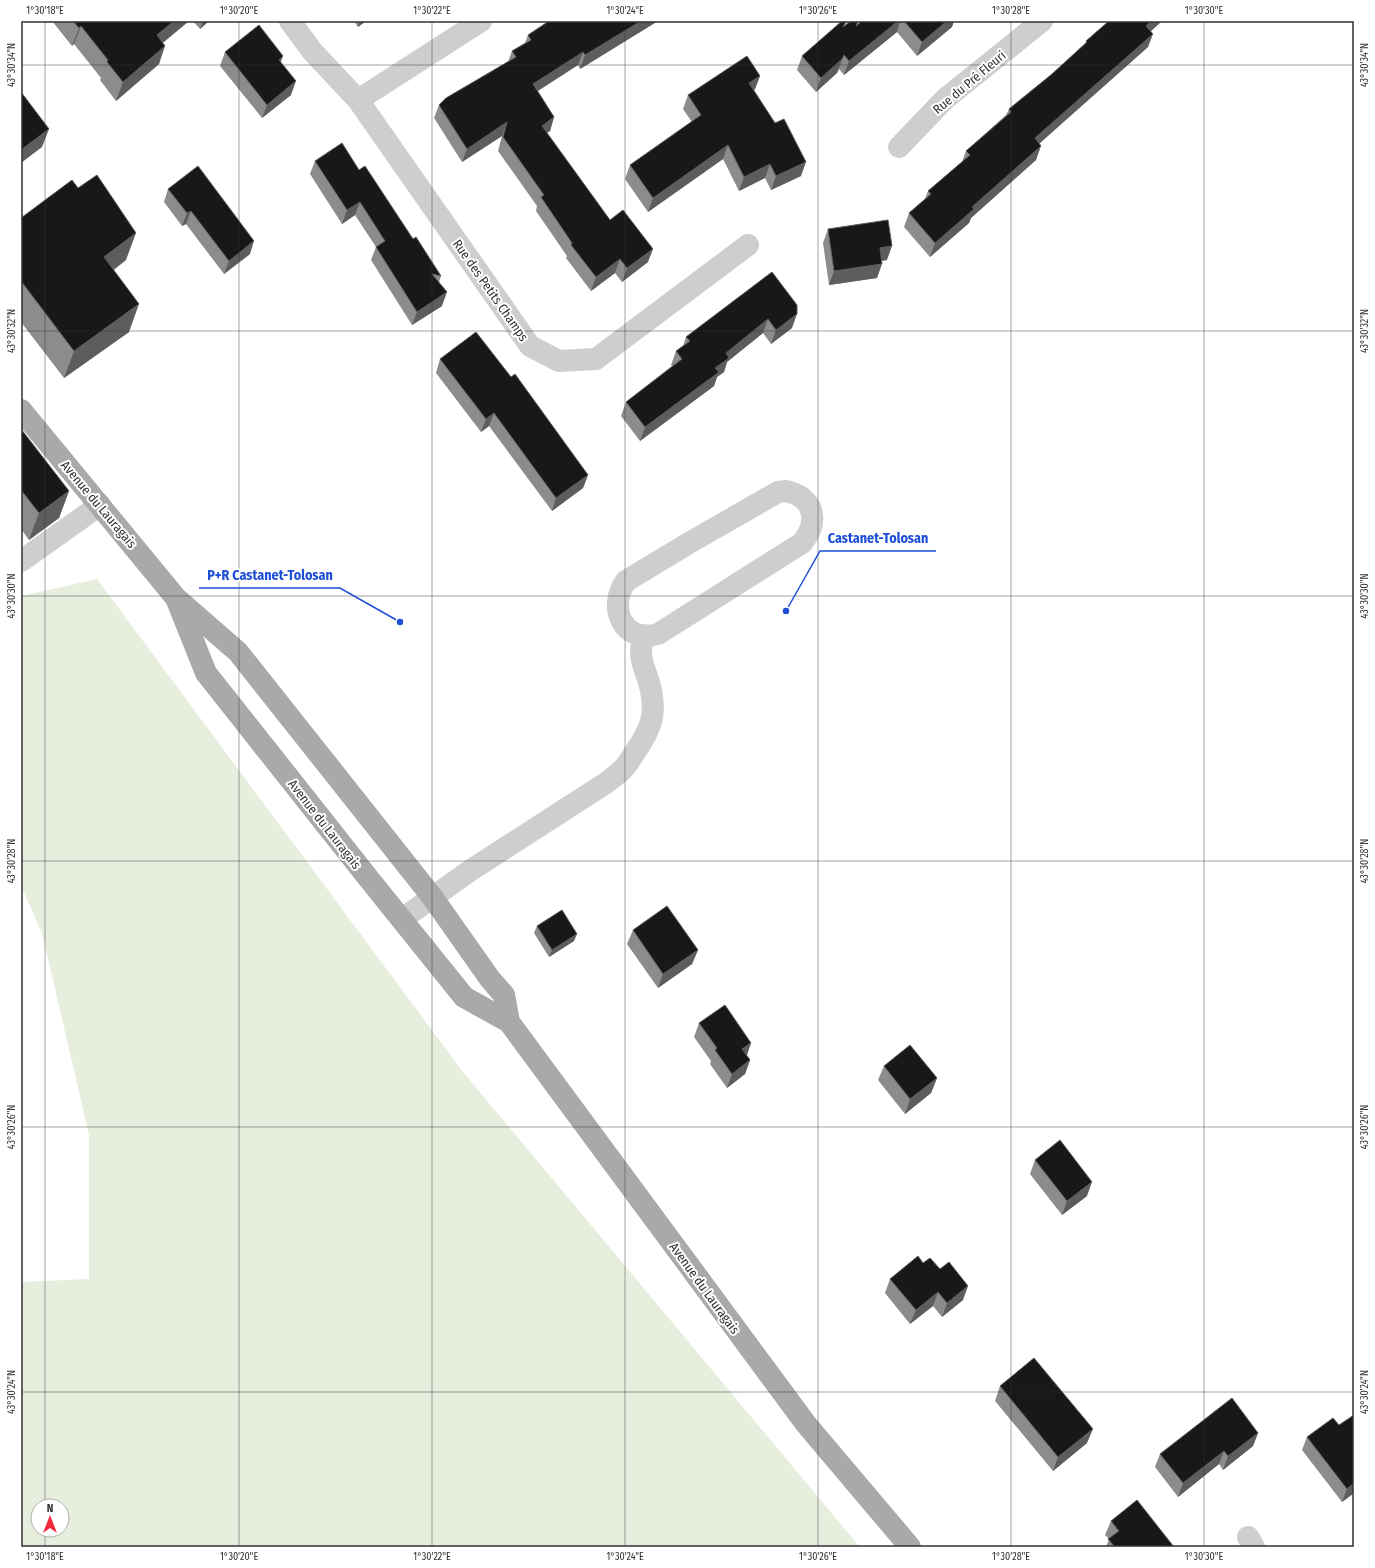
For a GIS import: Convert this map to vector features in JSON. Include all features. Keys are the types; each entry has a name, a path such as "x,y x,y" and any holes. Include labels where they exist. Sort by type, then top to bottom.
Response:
{"main road":[{"name":"Avenue du Lauragais","path":"21,410 176,598 238,652 433,898 490,979 504,995 509,1022"},
{"name":"Avenue du Lauragais","path":"176,598 206,673 464,997 509,1022 806,1424 910,1547"}],"street":[{"name":"Rue des Petits Champs","path":"290,21 312,51 358,100 530,346 559,361 596,359 748,245"},
{"path":"358,100 481,21"},
{"name":"Rue du Pré Fleuri","path":"899,147 945,99 1042,21"},
{"path":"786,491 792,493 804,498 809,504 812,513 811,528 808,536 802,543 658,634 651,636 644,635 636,634 631,631 624,625 619,616 617,606 618,597 621,588 626,581 778,492 786,491"},
{"path":"21,561 100,505"},
{"path":"402,919 471,870 606,782 625,767 646,736 652,720 652,699 650,686 641,658 641,647 644,635"}],"green space":[{"path":"97,579 463,1072 860,1547 21,1547 21,1282 89,1279 89,1135 42,933 21,886 21,596"}],"building":[{"path":"73,21 174,21 157,35 165,46 123,82 81,26 79,28"},
{"path":"549,21 641,21 585,55 583,52 533,84 554,117 542,126 610,220 623,210 653,249 627,268 620,259 596,277 571,245 572,243 541,197 544,195 503,137 507,122 467,149 439,105 446,98 516,57 512,51 531,40 528,35"},
{"path":"842,21 846,21 843,27 851,21 858,21 856,26 862,21 898,21 849,61 844,55 842,59 821,78 802,56"},
{"path":"904,21 947,21 922,42"},
{"path":"1109,21 1151,21 1146,26 1153,34 1035,138 1041,146 972,207 974,209 935,243 909,213 931,194 928,191 970,155 966,151 1011,112 1009,109 1052,74"},
{"path":"259,25 283,56 279,60 296,81 267,105 225,52"},
{"path":"747,56 760,76 749,83 775,123 784,119 806,162 776,176 770,164 744,177 728,145 653,198 630,165 701,115 688,95"},
{"path":"21,92 49,129 21,150"},
{"path":"342,143 359,170 365,166 413,239 416,237 441,276 432,274 447,292 417,312 376,247 385,241 360,202 347,210 315,161"},
{"path":"198,166 254,241 229,261 191,211 187,213 168,189"},
{"path":"97,175 136,233 104,257 139,304 74,351 21,281 21,218 72,180 78,188"},
{"path":"888,220 892,246 880,248 882,264 834,271 828,229"},
{"path":"772,272 797,305 797,314 776,330 768,319 726,353 729,358 715,368 719,372 645,427 626,402 682,359 676,351 690,341 686,337"},
{"path":"476,332 511,377 515,374 588,475 556,498 494,413 486,419 440,359"},
{"path":"21,429 69,491 39,513 21,490"},
{"path":"667,906 698,950 663,974 633,930"},
{"path":"562,910 577,934 552,950 537,926"},
{"path":"725,1005 751,1043 742,1049 750,1060 732,1074 715,1050 717,1048 699,1023"},
{"path":"910,1045 937,1078 910,1099 884,1066"},
{"path":"1060,1140 1092,1182 1067,1201 1035,1160"},
{"path":"918,1256 923,1263 930,1258 940,1269 949,1262 968,1286 947,1303 938,1292 916,1310 890,1279"},
{"path":"1034,1358 1093,1429 1058,1457 1000,1386"},
{"path":"1232,1398 1258,1433 1228,1456 1224,1451 1183,1483 1160,1454"},
{"path":"1354,1415 1354,1483 1347,1489 1307,1437 1333,1418 1339,1425"},
{"path":"1137,1500 1174,1547 1115,1547 1108,1539 1119,1531 1111,1521"}],"place":[{"name":"Castanet-Tolosan","path":"786,611"},
{"name":"P+R Castanet-Tolosan","path":"400,622"}]}
